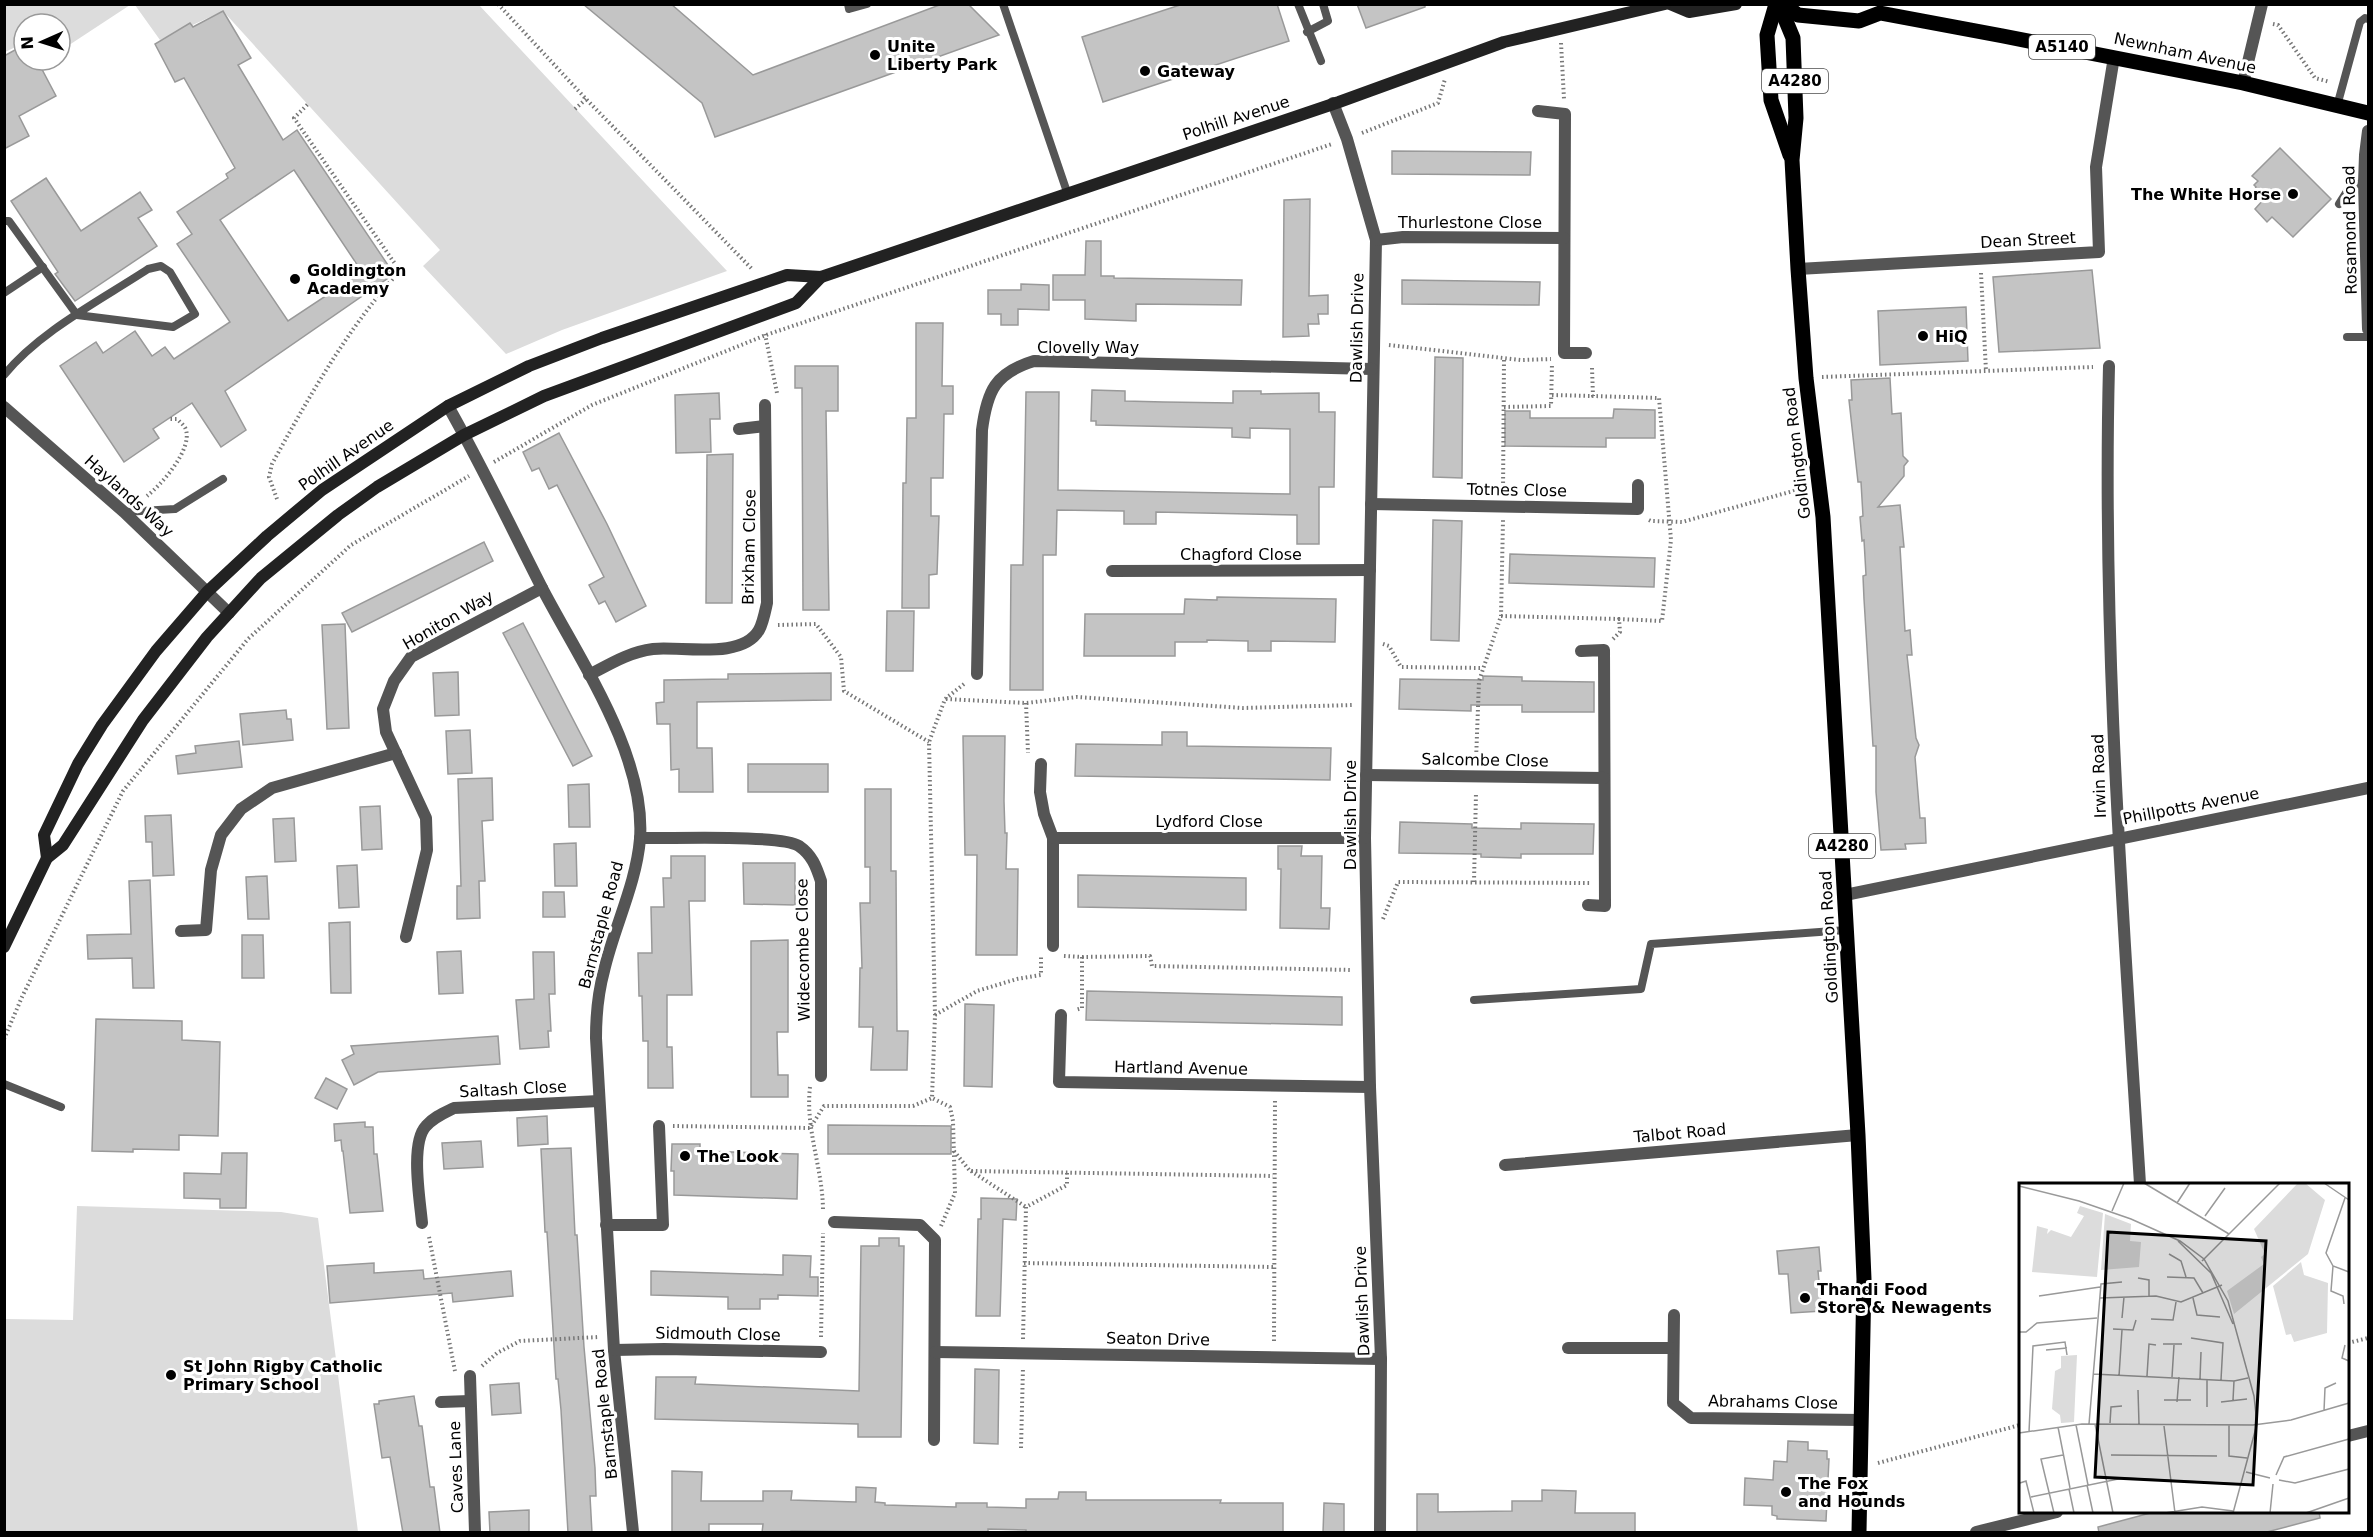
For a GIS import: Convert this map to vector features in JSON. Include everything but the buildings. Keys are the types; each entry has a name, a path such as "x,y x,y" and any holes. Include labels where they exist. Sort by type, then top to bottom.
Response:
{"main road":[{"name":"Newnham Avenue","path":"1780,4 1798,15 1838,20 1859,21 1874,9 2243,83 2368,113"},
{"name":"Goldington Road","path":"1780,4 1793,38 1796,118 1792,160 1798,269 1806,378 1823,517 1858,1135 1864,1279 1859,1533"},
{"name":"Goldington Road","path":"1780,4 1767,35 1771,100 1792,160"}],"street":[{"name":"Polhill Avenue","path":"47,858 44,835 78,764 102,724 156,651 207,592 322,489 448,406 529,366 602,338 787,275 821,277 1333,103 1504,42 1665,4"},
{"path":"1670,4 1689,12 1736,4"},
{"path":"2243,83 2262,4"},
{"name":"Dean Street","path":"1798,269 2099,252 2096,167 2114,57"},
{"name":"Dawlish Drive","path":"1333,103 1347,139 1376,240 1365,838 1370,1087 1382,1359 1380,1533"},
{"path":"1538,111 1565,114"},
{"name":"Thurlestone Close","path":"1564,353 1565,114"},
{"name":"Rosamond Road","path":"2368,131 2364,183 2368,329"},
{"name":"Thurlestone Close","path":"1376,240 1403,237 1564,238"},
{"name":"Polhill Avenue","path":"4,947 47,858 63,845 143,720 207,637 261,578 338,515 377,487 464,435 544,396 796,303 821,277"},
{"path":"1564,353 1586,353"},
{"name":"Clovelly Way","path":"976,674 982,430 990,391 1014,367 1034,361 1372,369"},
{"name":"Irwin Road","path":"2109,366 2106,481 2118,837 2140,1183"},
{"name":"Brixham Close","path":"589,675 626,655 654,649 723,649 742,644 759,631 768,603 765,405"},
{"name":"Barnstaple Road","path":"448,406 483,468 542,588 618,729 637,796 640,838 633,876 604,969 597,1006 596,1038 614,1350 633,1533"},
{"name":"Haylands Way","path":"4,408 124,512 229,613"},
{"path":"740,429 765,426"},
{"path":"1638,485 1638,509"},
{"name":"Totnes Close","path":"1371,504 1638,509"},
{"name":"Chagford Close","path":"1112,571 1370,570"},
{"name":"Honiton Way","path":"406,938 427,850 426,818 386,732 383,709 394,681 411,657 542,588"},
{"path":"1581,651 1604,650 1605,906 1587,905"},
{"path":"181,931 206,930 211,870 221,835 241,809 272,788 396,753"},
{"path":"1041,765 1040,792 1044,814 1053,838 1052,951"},
{"name":"Salcombe Close","path":"1366,775 1604,778"},
{"name":"Phillpotts Avenue","path":"1845,895 2118,837 2368,788"},
{"name":"Widecombe Close","path":"640,838 771,839 797,845 814,860 821,881 821,1076"},
{"name":"Lydford Close","path":"1053,838 1365,838"},
{"name":"Hartland Avenue","path":"1061,1016 1059,1082 1370,1087"},
{"name":"Saltash Close","path":"422,1223 419,1139 424,1127 436,1117 454,1108 599,1101"},
{"path":"606,1225 663,1225 659,1126"},
{"name":"Talbot Road","path":"1505,1165 1858,1135"},
{"path":"834,1222 920,1225 935,1240 934,1440"},
{"name":"Abrahams Close","path":"1674,1315 1673,1403 1691,1418 1862,1420"},
{"path":"1568,1348 1672,1347"},
{"name":"Sidmouth Close","path":"614,1350 821,1352"},
{"name":"Seaton Drive","path":"935,1352 1382,1359"},
{"name":"Caves Lane","path":"470,1376 475,1533"},
{"name":"Caves Lane","path":"441,1402 471,1401"},
{"path":"2349,1436 2368,1431"},
{"path":"1976,1533 2053,1513"}],"lane":[{"path":"848,4 849,9 867,4"},
{"path":"1003,4 1067,192"},
{"path":"1298,4 1307,32 1321,61"},
{"path":"1307,32 1328,21 1323,4"},
{"path":"2337,106 2360,22 2365,18 2368,19"},
{"path":"2339,204 2351,185 2364,183"},
{"path":"4,221 9,221 77,315 173,327 195,314 170,272 161,266 148,269 77,315 28,350 4,375"},
{"path":"4,293 43,267"},
{"path":"2348,337 2368,337"},
{"path":"124,512 175,509 223,479"},
{"path":"1474,1000 1641,988 1651,944 1847,930"},
{"path":"4,1084 61,1107"}],"path":[{"path":"498,4 586,99 755,272 759,285"},
{"path":"2278,25 2315,78 2342,86"},
{"path":"1560,28 1565,114"},
{"path":"4,1039 22,997 123,791 248,639 351,545 592,405 765,335 1347,139 1438,103 1450,61"},
{"path":"575,109 586,99"},
{"path":"277,499 269,477 272,464 335,357 379,293 400,271 294,118 308,104"},
{"path":"1980,259 1986,371"},
{"path":"756,318 765,335 778,392 765,405"},
{"path":"1373,343 1504,358 1552,359 1564,353"},
{"path":"1474,882 1479,681 1500,616 1504,358"},
{"path":"1504,407 1551,406 1552,359"},
{"path":"1806,378 2109,366"},
{"path":"1552,395 1593,396"},
{"path":"124,512 154,490 183,455 187,440 186,428 177,419 168,419"},
{"path":"1638,509 1651,521 1682,522 1819,484"},
{"path":"1500,616 1619,620"},
{"path":"760,625 816,624 841,657 844,691 929,742"},
{"path":"1369,638 1389,646 1401,668 1483,668"},
{"path":"932,1098 935,1015 929,742 945,699 976,674"},
{"path":"945,699 1026,703 1077,697 1243,708 1367,705"},
{"path":"1026,703 1029,757 1041,765"},
{"path":"1367,933 1385,918 1398,882 1605,883"},
{"path":"1041,955 1052,951"},
{"path":"1041,955 1052,951"},
{"path":"935,1015 977,991 1017,979 1041,975 1041,955"},
{"path":"1062,956 1150,956 1152,966 1368,971"},
{"path":"1061,1016 1082,1008 1082,957"},
{"path":"1274,1357 1275,1086"},
{"path":"659,1126 810,1128 824,1106 913,1106 932,1098 950,1107 953,1121 955,1193 935,1240"},
{"path":"954,1150 970,1171 1026,1207"},
{"path":"970,1171 1273,1176"},
{"path":"1026,1207 1067,1185 1067,1173"},
{"path":"1021,1448 1026,1207"},
{"path":"422,1223 430,1240 455,1372 470,1376 497,1353 520,1341 613,1336"},
{"path":"1024,1263 1274,1268"},
{"path":"2349,1343 2368,1338"},
{"path":"1860,1468 2019,1425"}],"shaded area":[{"path":"5,4 130,5 72,43 72,12 12,12 12,49 5,52"},
{"path":"135,5 479,5 727,271 562,330 506,354 423,266 440,250 223,11 160,40"},
{"path":"77,1206 281,1212 318,1218 358,1532 5,1532 5,1319 73,1320"}],"place":[{"name":"Unite Liberty Park","path":"875,55"},
{"name":"Gateway","path":"1145,71"},
{"name":"The White Horse","path":"2293,194"},
{"name":"Goldington Academy","path":"295,279"},
{"name":"HiQ","path":"1923,336"},
{"name":"The Look","path":"685,1156"},
{"name":"Thandi Food Store & Newagents","path":"1805,1298"},
{"name":"St John Rigby Catholic Primary School","path":"171,1375"},
{"name":"The Fox and Hounds","path":"1786,1492"}]}
